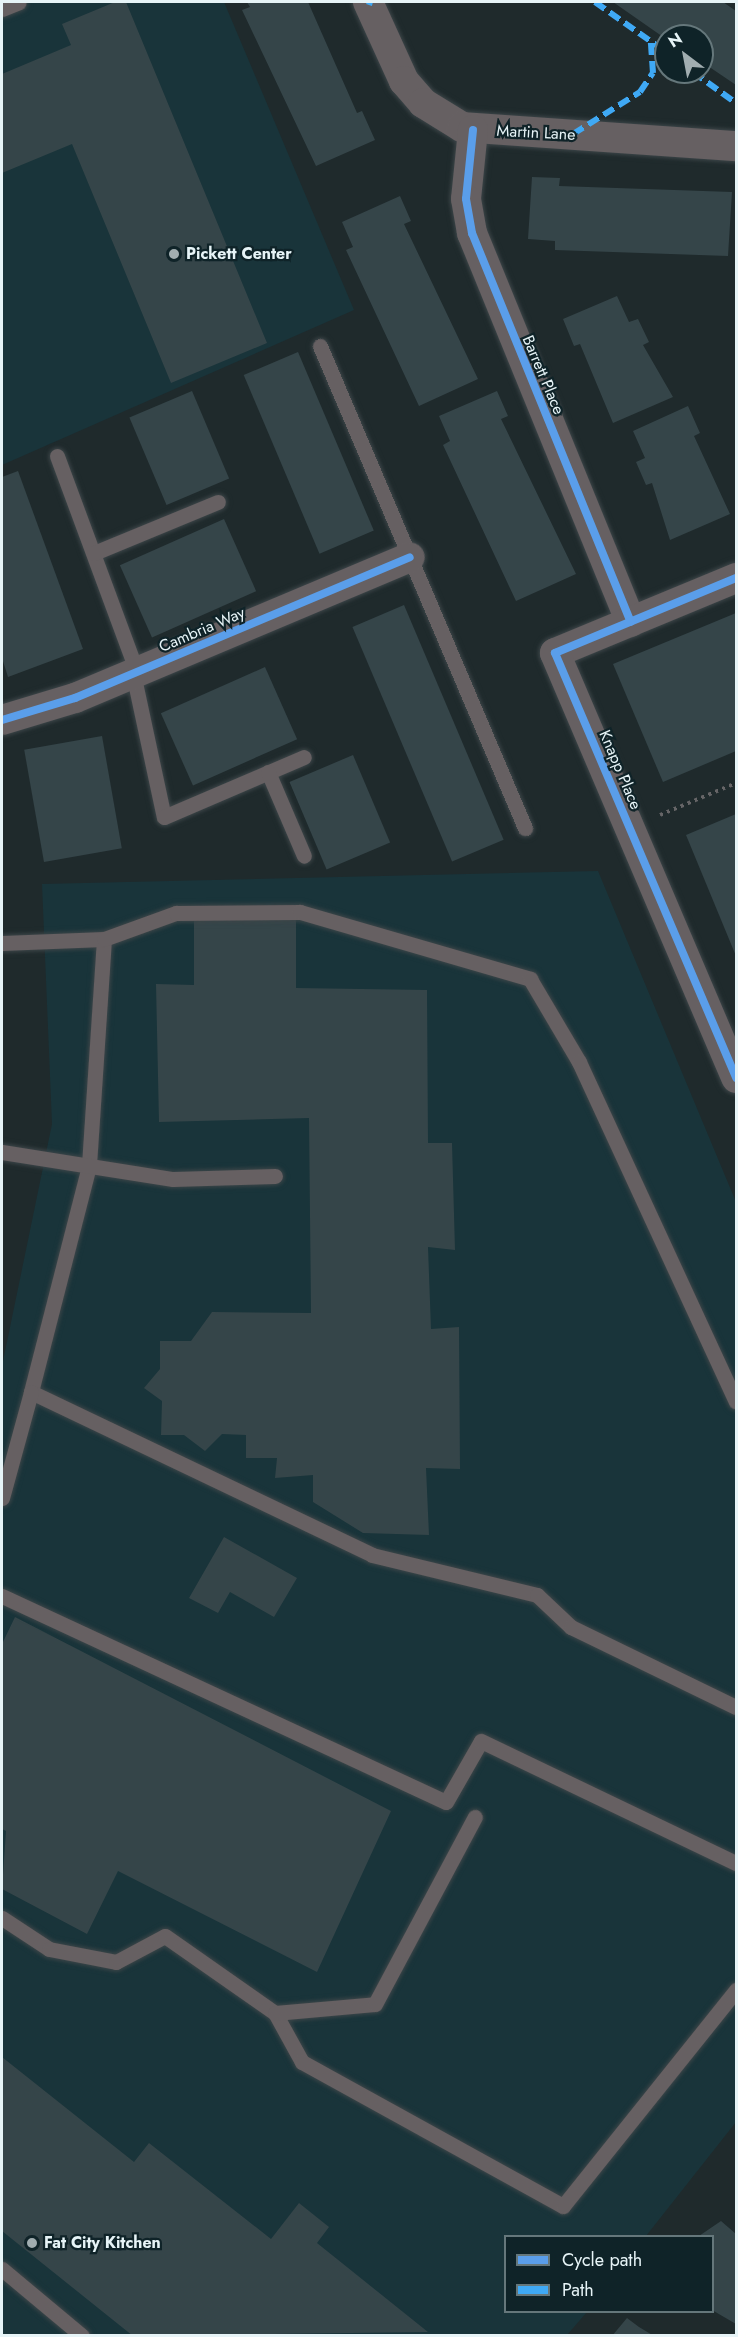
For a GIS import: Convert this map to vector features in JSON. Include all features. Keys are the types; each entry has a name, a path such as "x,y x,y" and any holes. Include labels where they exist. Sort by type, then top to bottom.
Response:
{"street":[{"name":"Martin Lane","path":"368,2 404,81 445,119 473,130 736,146"},
{"name":"Barrett Place","path":"473,130 466,199 472,233 631,622"},
{"name":"Cambria Way","path":"2,720 135,673 410,557"},
{"name":"Knapp Place","path":"736,578 555,653 736,1078"}],"lane":[{"path":"2,9 19,2"},
{"path":"320,346 525,828"},
{"path":"57,456 94,553 135,673 164,817 304,757"},
{"path":"94,553 218,502"},
{"path":"268,772 304,856"},
{"path":"2,943 104,939 176,913 300,912 530,979 579,1062 736,1402"},
{"path":"2,1498 89,1166 104,939"},
{"path":"2,1152 173,1179 275,1176"},
{"path":"31,1392 372,1555 537,1595 571,1627 736,1707"},
{"path":"2,1596 446,1802 481,1742 736,1863"},
{"path":"275,2013 375,2004 475,1817"},
{"path":"2,1918 49,1949 116,1962 165,1935 275,2013 302,2062 563,2206 736,1990"},
{"path":"2,2269 82,2336"}],"path":[{"path":"630,827 736,783"}],"shaded area":[{"path":"2,2 224,2 354,310 2,465"},
{"path":"598,871 736,1202 736,2122 647,2235 504,2235 504,2313 586,2313 567,2335 2,2336 2,1366 52,1124 42,884"}],"building":[{"name":"Pickett Center","path":"115,2 126,2 267,343 171,383 72,144 2,173 2,74 71,45 62,24"},
{"path":"247,2 308,2 357,113 362,111 375,140 316,166 242,10 250,7"},
{"path":"613,2 723,2 736,11 736,85 714,70 714,24 654,24 654,31"},
{"path":"532,177 560,178 559,186 732,192 728,256 555,250 555,241 528,239"},
{"path":"400,196 411,221 404,224 478,379 419,406 346,250 353,247 342,222"},
{"path":"617,296 629,322 638,319 649,342 643,345 673,397 613,423 580,344 574,346 563,319"},
{"path":"298,352 374,531 319,554 244,375"},
{"path":"192,391 229,478 167,505 129,418"},
{"path":"497,391 508,416 501,419 576,574 516,601 443,445 450,441 439,416"},
{"path":"688,406 700,433 694,436 730,514 670,540 652,483 646,485 636,462 645,458 633,431"},
{"path":"18,471 83,649 8,677 2,658 2,477"},
{"path":"224,519 256,591 152,638 120,565"},
{"path":"404,605 504,840 452,862 352,627"},
{"path":"736,613 736,751 663,782 613,664"},
{"path":"265,667 297,739 193,786 161,713"},
{"path":"102,736 122,848 44,862 24,750"},
{"path":"353,755 390,842 327,869 289,782"},
{"path":"736,814 736,956 686,835"},
{"path":"194,916 296,918 296,988 427,990 428,1143 452,1143 455,1250 428,1247 431,1329 459,1327 460,1469 426,1468 429,1535 363,1533 313,1502 313,1475 275,1478 277,1458 246,1458 246,1435 222,1434 205,1451 184,1435 161,1435 162,1401 144,1388 160,1369 160,1341 191,1341 212,1312 311,1313 309,1118 159,1122 156,984 194,985"},
{"path":"224,1537 297,1578 274,1617 230,1592 218,1613 189,1598"},
{"path":"15,1617 391,1811 317,1972 118,1871 87,1934 2,1889 6,1831 2,1829 2,1644"},
{"path":"2,2057 134,2162 149,2143 271,2239 299,2203 329,2227 317,2243 428,2332 133,2336 2,2231"},
{"path":"721,2221 736,2234 736,2324 714,2311 714,2235 700,2235"},
{"path":"627,2318 639,2327 654,2336 612,2336"}],"marked path":[{"path":"595,2 654,44"},
{"path":"573,134 640,92 653,73 651,42"},
{"path":"710,84 736,103"}],"cycle path":[{"path":"473,130 466,199 472,233 631,622"},
{"path":"2,720 75,698 410,557"},
{"path":"736,578 555,653 736,1078"}],"place":[{"name":"Pickett Center","path":"174,254"},
{"name":"Fat City Kitchen","path":"32,2243"}]}
